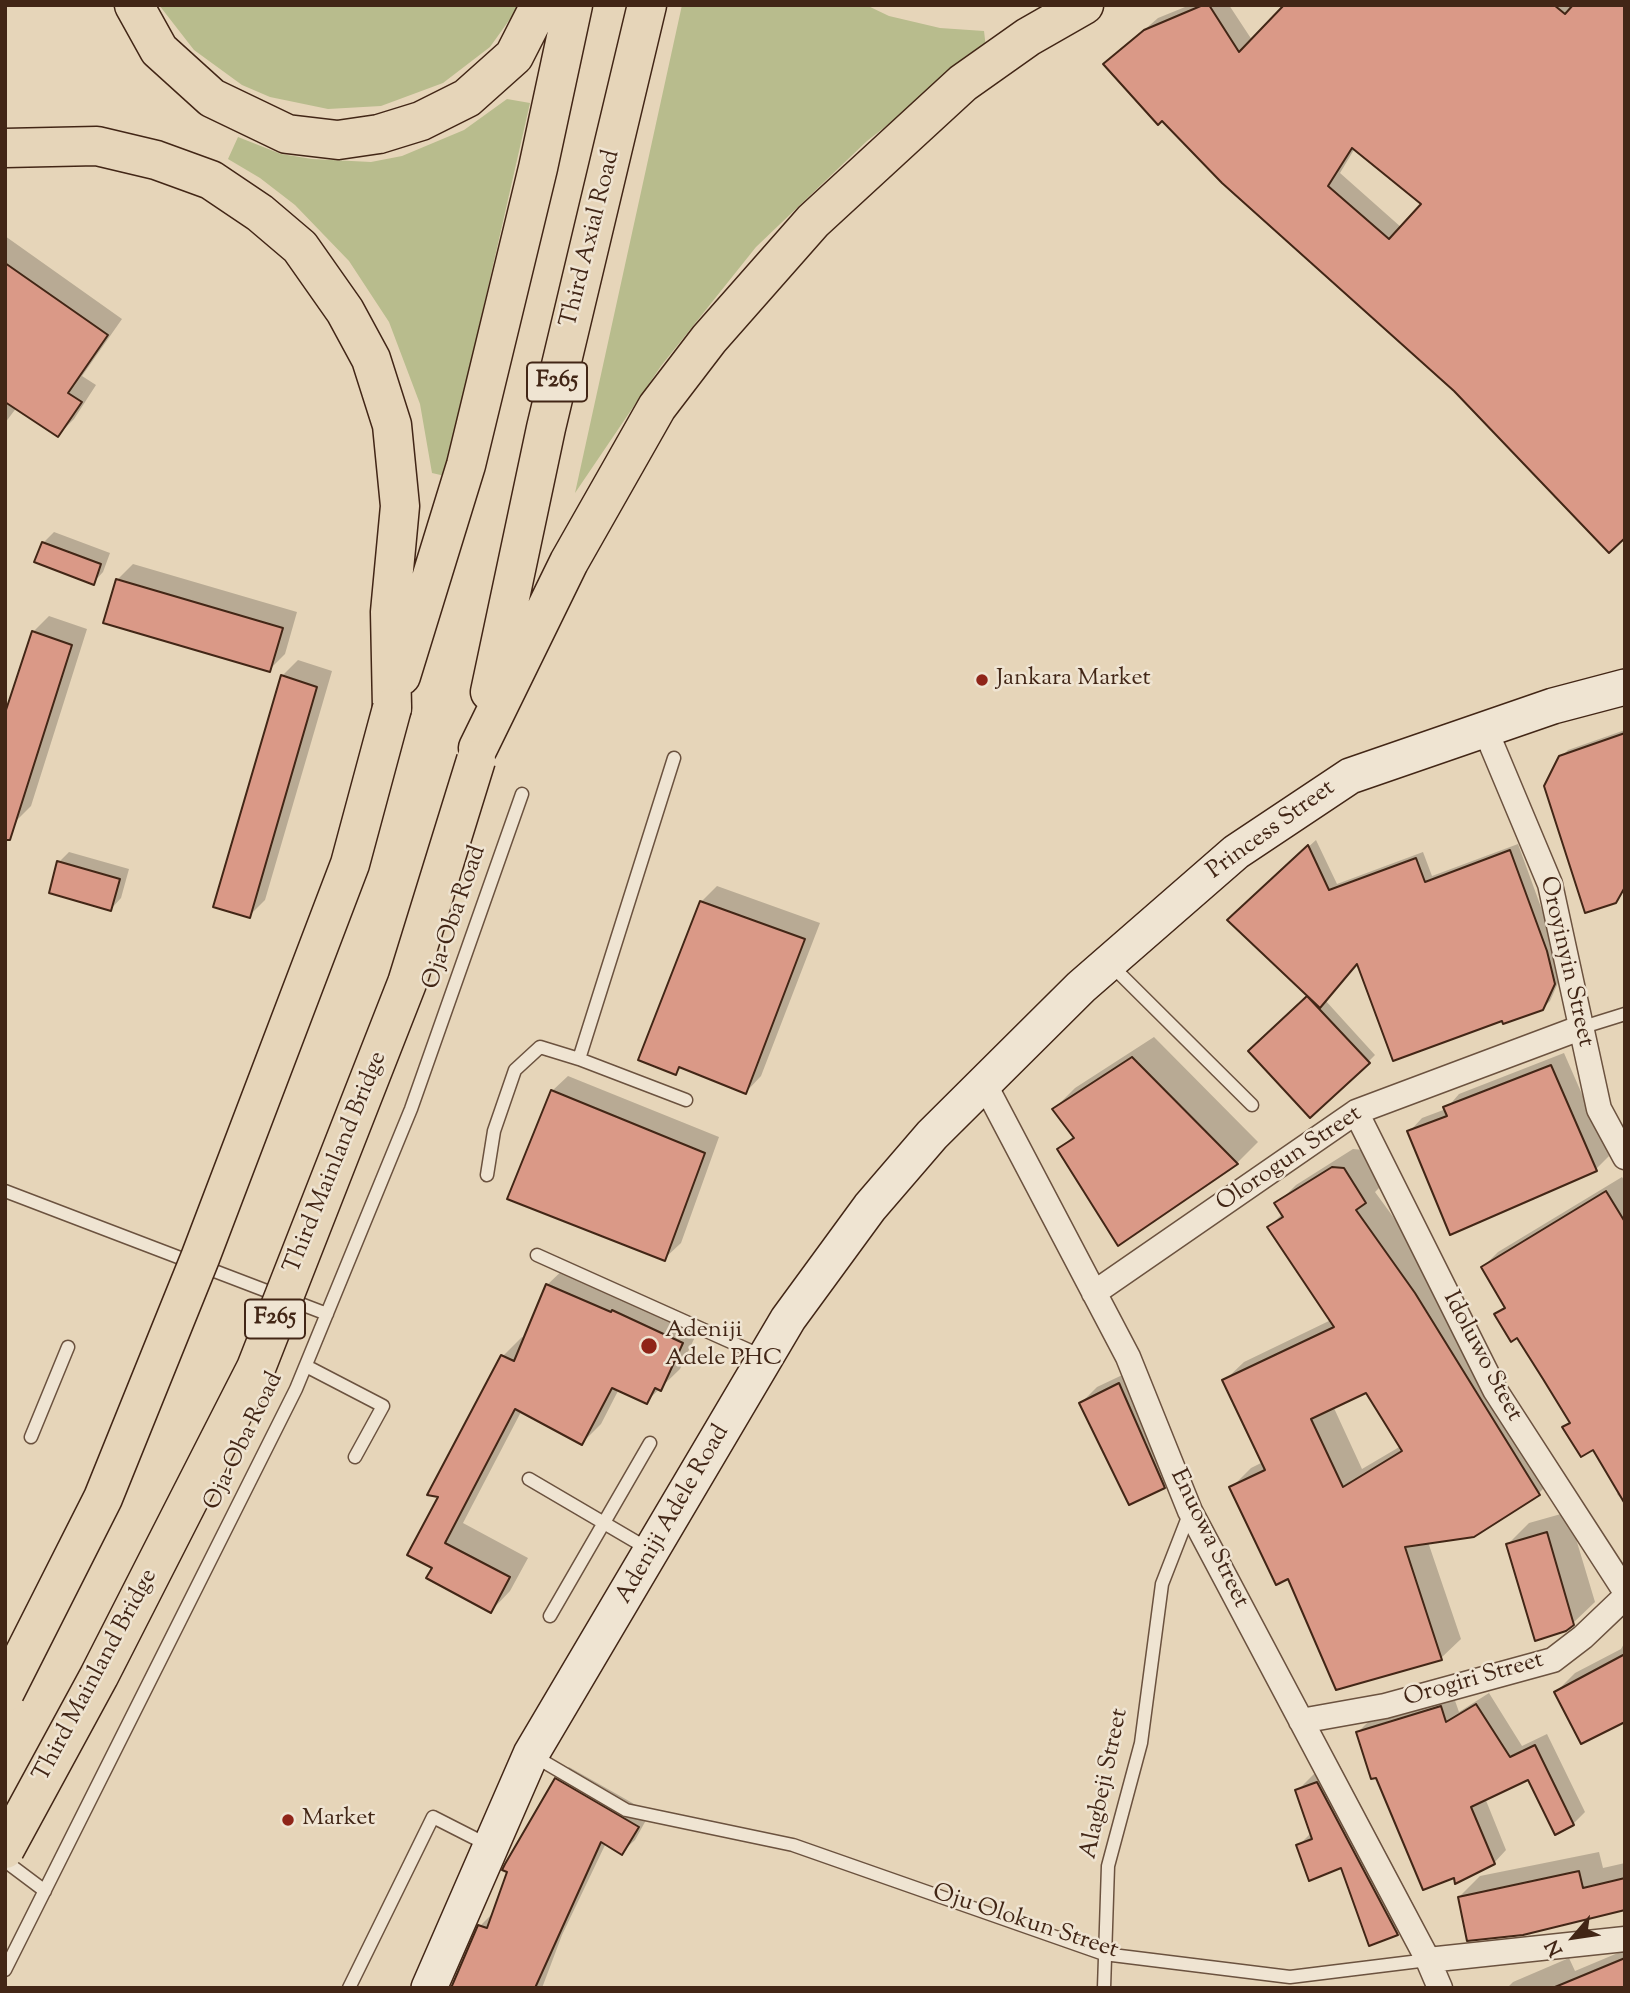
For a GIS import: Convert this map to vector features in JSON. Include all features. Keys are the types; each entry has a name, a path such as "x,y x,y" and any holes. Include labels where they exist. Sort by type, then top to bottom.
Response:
{"highway":[{"path":"134,5 159,50 212,98 287,134 338,140 379,134 421,121 467,98 514,56 540,5"},
{"name":"F265","path":"5,1692 103,1498 200,1258 350,864 392,708 466,465 538,168 573,5"},
{"name":"Third Axial Road","path":"477,754 546,428 647,5"},
{"path":"477,754 569,562 657,407 709,338 813,222 963,83 1028,37 1084,5"},
{"path":"5,148 97,146 156,160 211,180 260,213 300,247 345,311 371,359 391,425 400,506 390,612 392,708"},
{"name":"Third Mainland Bridge","path":"5,1849 99,1676 256,1368 407,983 477,754"}],"street":[{"name":"Princess Street","path":"985,1085 1109,963 1236,852 1350,776 1485,729 1625,687"},
{"name":"Oroyinyin Street","path":"1485,729 1550,884 1599,1109 1625,1157"},
{"name":"Olorogun Street","path":"1094,1293 1356,1112 1580,1028"},
{"name":"Enuowa Street","path":"985,1085 1128,1357 1190,1511 1428,1960 1440,1988"},
{"name":"Adeniji Adele Road","path":"429,1988 531,1754 653,1552 788,1319 870,1207 932,1135 985,1085"},
{"name":"Idoluwo Steet","path":"1356,1112 1495,1390 1625,1591"},
{"name":"Orogiri Street","path":"1301,1721 1385,1706 1553,1660 1583,1637 1625,1597"},
{"name":"Oju Olokun Street","path":"1428,1960 1625,1939"}],"lane":[{"path":"579,1059 674,758"},
{"name":"Oja-Oba Road","path":"5,1970 306,1366 411,1109 522,794"},
{"path":"1109,963 1252,1105"},
{"path":"1580,1028 1625,1014"},
{"path":"488,1175 494,1131 515,1070 540,1046 685,1100"},
{"path":"5,1191 327,1314"},
{"path":"537,1255 766,1358"},
{"path":"31,1437 68,1347"},
{"path":"306,1366 383,1406 355,1457"},
{"path":"550,1616 650,1443"},
{"path":"529,1479 653,1552"},
{"name":"Alagbeji Street","path":"1104,1988 1108,1866 1141,1743 1162,1584 1190,1511"},
{"name":"Oju Olokun Street","path":"531,1754 626,1810 793,1845 1104,1954 1290,1977 1428,1960"},
{"path":"349,1988 433,1816 491,1846"},
{"path":"5,1861 45,1891"}],"green space":[{"path":"159,5 520,5 490,47 443,83 381,106 328,109 270,97 242,85 194,50"},
{"path":"682,5 866,5 889,16 940,28 984,31 986,48 867,141 756,247 661,366 575,493"},
{"path":"507,99 530,103 445,476 432,473 420,404 389,322 349,261 295,205 260,178 228,159 238,137 281,154 312,159 371,162 402,156 464,130"}],"building":[{"path":"1203,5 1209,5 1239,52 1284,5 1554,5 1565,14 1573,5 1625,5 1625,538 1609,553 1454,391 1222,183 1162,121 1158,125 1103,64 1144,30","holes":["1352,148 1421,204 1389,239 1328,186"]},
{"path":"5,263 108,335 68,393 82,402 58,437 5,402"},
{"path":"42,542 101,564 94,585 34,562"},
{"path":"116,579 283,628 270,672 103,623"},
{"path":"32,631 72,645 10,840 5,840 5,713"},
{"path":"281,675 317,687 250,918 213,907"},
{"path":"1625,733 1625,887 1616,903 1585,913 1544,786 1559,756"},
{"path":"1308,845 1329,890 1416,858 1425,882 1510,850 1547,951 1555,984 1543,1010 1503,1024 1502,1021 1393,1061 1357,964 1320,1008 1227,920"},
{"path":"57,861 120,879 111,911 49,893"},
{"path":"700,901 805,939 746,1094 679,1067 676,1075 638,1060"},
{"path":"1307,996 1370,1063 1310,1118 1248,1051"},
{"path":"1132,1057 1238,1164 1118,1246 1057,1149 1074,1138 1052,1109"},
{"path":"1551,1065 1597,1171 1450,1235 1407,1131 1447,1116 1443,1107"},
{"path":"551,1090 705,1153 665,1261 507,1199"},
{"path":"1332,1167 1344,1168 1366,1203 1356,1210 1415,1293 1540,1495 1474,1537 1405,1547 1442,1660 1336,1690 1288,1579 1276,1585 1229,1487 1265,1470 1222,1380 1334,1327 1267,1227 1283,1217 1274,1203","holes":["1366,1393 1402,1451 1343,1487 1311,1419"]},
{"path":"1606,1191 1625,1222 1625,1504 1593,1450 1581,1457 1562,1427 1570,1423 1517,1338 1511,1342 1494,1314 1505,1308 1481,1267"},
{"path":"546,1284 611,1312 612,1310 683,1343 661,1391 655,1388 647,1404 612,1388 582,1445 515,1409 445,1543 510,1577 491,1613 426,1578 432,1568 407,1555 438,1497 427,1495 501,1355 514,1361"},
{"path":"1119,1383 1165,1488 1129,1505 1079,1403"},
{"path":"1547,1532 1574,1625 1566,1631 1535,1641 1506,1544"},
{"path":"1625,1654 1625,1722 1581,1744 1554,1692"},
{"path":"1476,1704 1510,1757 1535,1745 1574,1825 1555,1835 1528,1780 1471,1807 1495,1864 1455,1884 1454,1878 1423,1890 1376,1778 1371,1779 1356,1732 1441,1706 1446,1722"},
{"path":"555,1778 639,1827 622,1855 601,1842 535,1988 451,1988 478,1925 487,1928 507,1872 502,1870"},
{"path":"1317,1782 1398,1935 1369,1946 1341,1868 1309,1881 1296,1845 1312,1839 1295,1790"},
{"path":"1579,1871 1583,1888 1625,1878 1625,1910 1523,1935 1467,1941 1458,1897"},
{"path":"1625,1958 1625,1988 1555,1988 1555,1987"}],"place":[{"name":"Jankara Market","path":"982,680"},
{"name":"Adeniji Adele PHC","path":"649,1346"},
{"name":"Market","path":"288,1820"}]}
